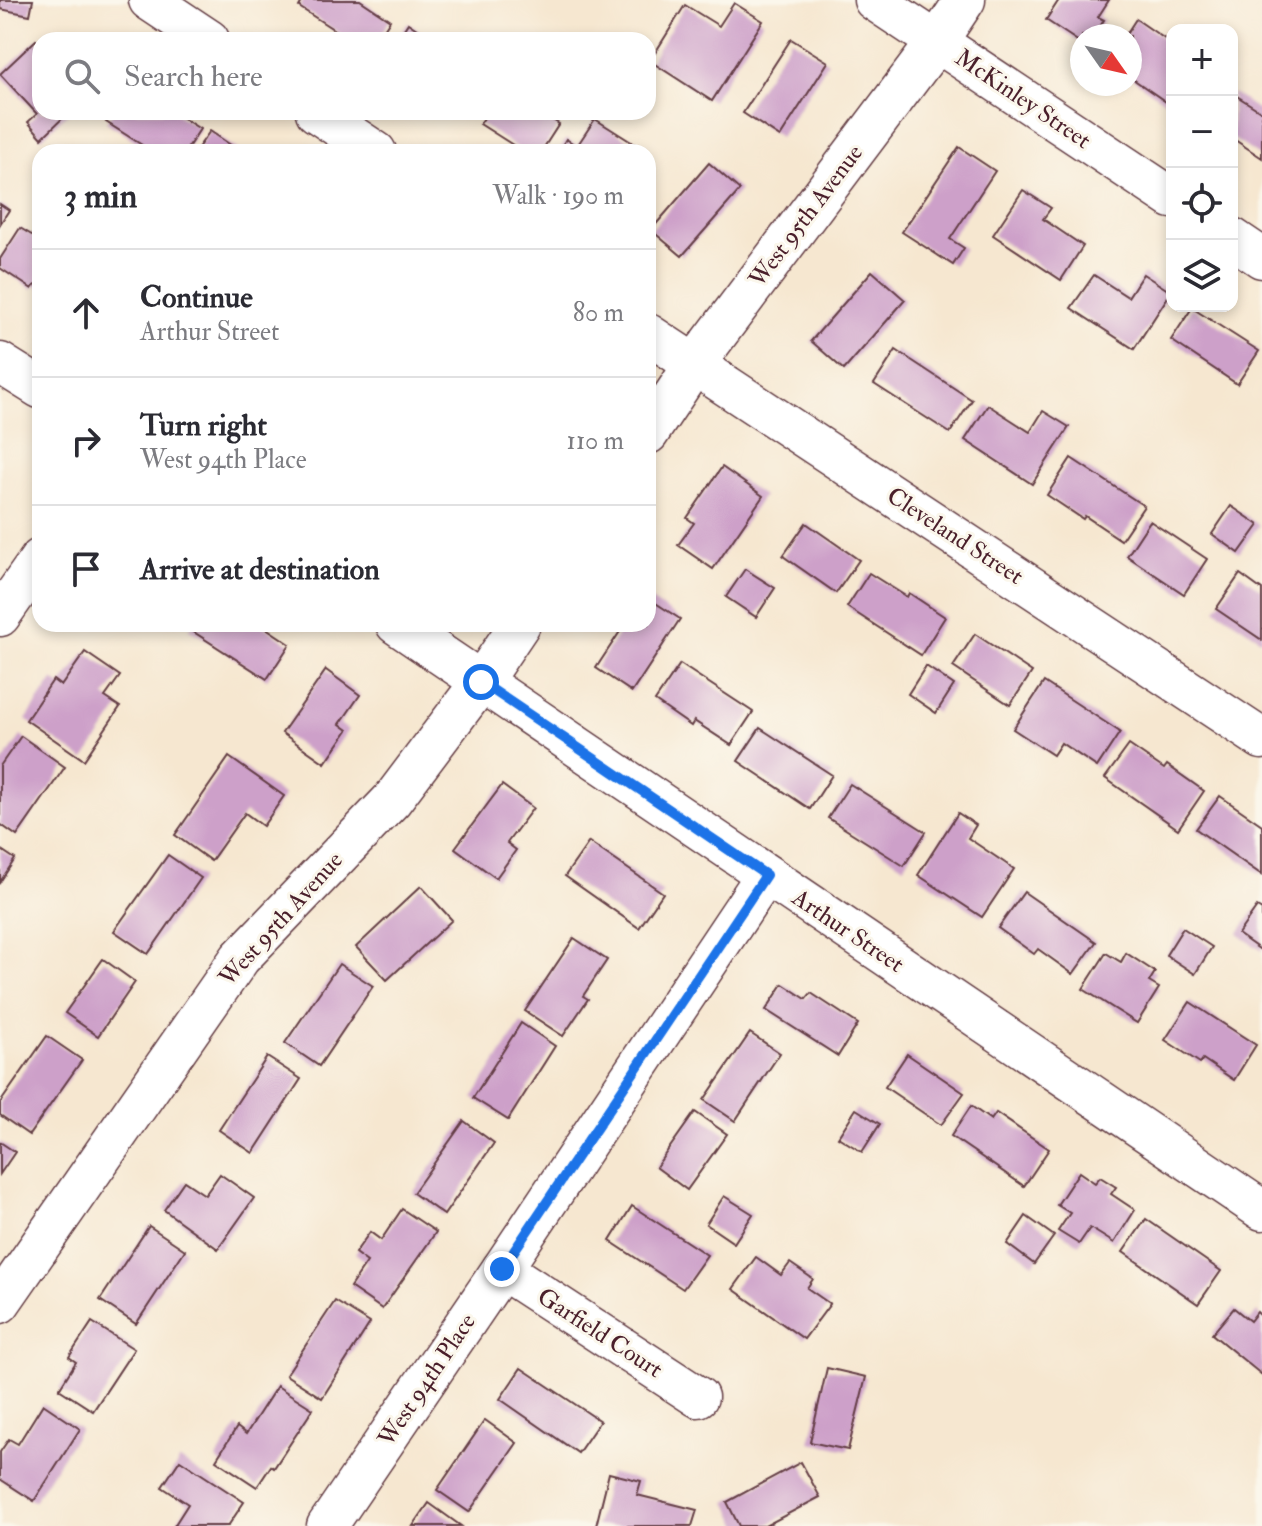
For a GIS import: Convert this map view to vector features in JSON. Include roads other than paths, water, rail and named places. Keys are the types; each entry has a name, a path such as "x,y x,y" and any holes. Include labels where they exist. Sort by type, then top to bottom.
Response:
{"street":[{"path":"149,0 197,32"},
{"name":"McKinley Street","path":"874,0 1166,194"},
{"name":"West 95th Avenue","path":"656,422 694,365 937,42 965,0"},
{"path":"328,120 364,144"},
{"path":"1235,240 1262,258"},
{"name":"Cleveland Street","path":"656,339 1262,739"},
{"path":"0,363 32,383"},
{"path":"0,616 32,570"},
{"name":"Arthur Street","path":"408,632 1262,1210"},
{"name":"West 95th Avenue","path":"0,1303 240,958 392,800 515,632"},
{"name":"West 94th Place","path":"327,1526 766,875"},
{"name":"Garfield Court","path":"502,1269 698,1397"}]}
